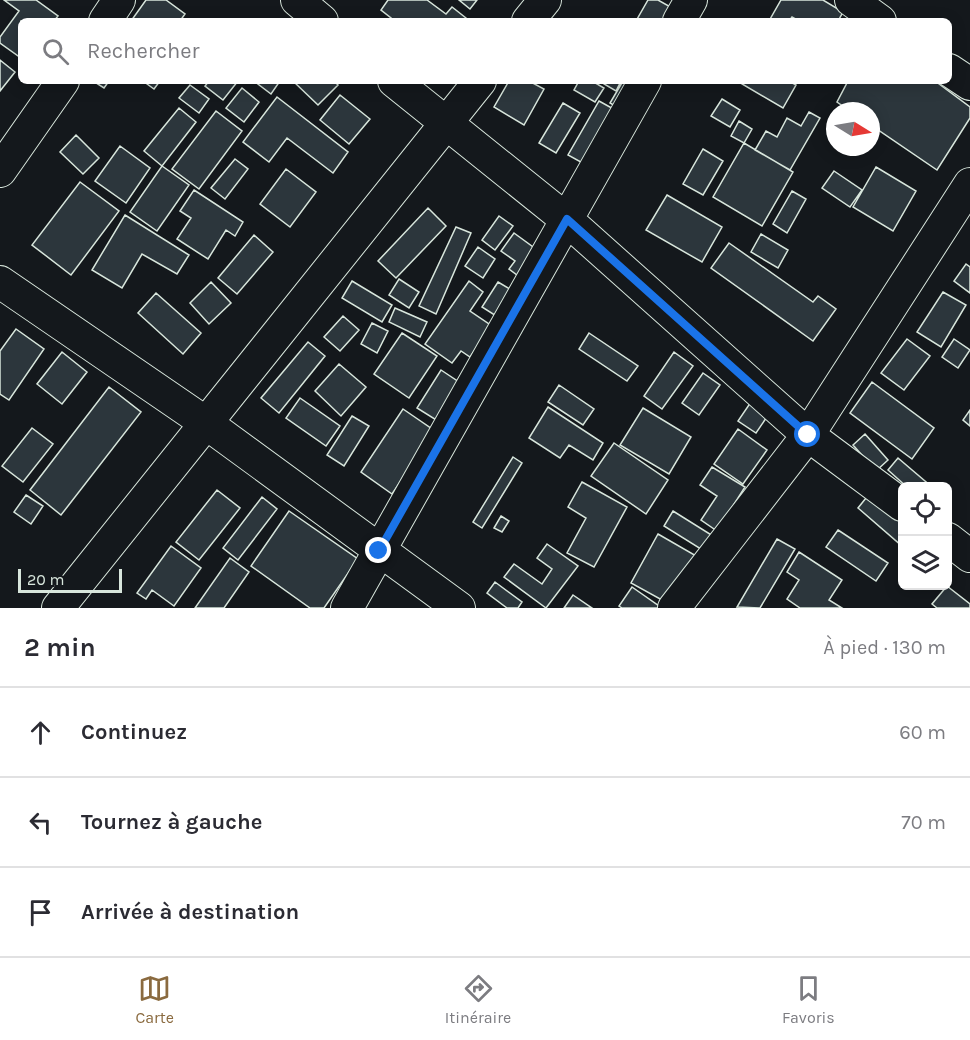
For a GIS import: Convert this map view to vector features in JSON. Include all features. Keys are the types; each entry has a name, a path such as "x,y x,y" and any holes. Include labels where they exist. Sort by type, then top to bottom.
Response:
{"street":[{"path":"107,18 119,0"},
{"path":"297,0 318,18"},
{"path":"530,18 545,0"},
{"path":"681,18 691,0"},
{"path":"851,0 876,18"},
{"path":"952,72 970,84"},
{"path":"0,171 61,84"},
{"path":"398,84 567,219 808,435 898,501"},
{"path":"58,608 478,84"},
{"path":"346,608 643,84"},
{"path":"674,608 808,435 970,184"},
{"path":"0,282 206,423 459,608"},
{"path":"952,542 970,556"}],"building":[{"path":"4,0 36,0 58,16 56,18 18,18 18,56 0,43 0,37 19,11"},
{"path":"146,0 166,0 185,14 182,18 133,18"},
{"path":"388,0 427,0 446,14 452,7 466,18 391,18 381,10"},
{"path":"459,0 477,0 470,9"},
{"path":"648,0 658,0 683,14 681,18 638,18"},
{"path":"781,0 823,0 843,12 840,18 771,18"},
{"path":"0,60 15,72 0,91"},
{"path":"147,84 158,84 154,89"},
{"path":"207,84 236,84 223,100 205,86"},
{"path":"258,84 278,84 271,94"},
{"path":"296,84 337,84 318,105"},
{"path":"507,84 535,84 544,89 524,125 494,107"},
{"path":"577,84 597,84 604,88 595,102 574,90"},
{"path":"604,84 620,84 616,91"},
{"path":"621,84 643,84 627,113 610,103"},
{"path":"742,84 796,85 783,108"},
{"path":"846,84 939,84 970,107 970,118 937,170 880,131 880,102 837,102"},
{"path":"190,85 209,99 199,113 179,98"},
{"path":"242,88 259,102 244,122 226,108"},
{"path":"340,95 370,119 349,144 320,120"},
{"path":"277,97 348,152 333,173 287,138 269,162 243,142"},
{"path":"722,99 740,110 730,127 711,116"},
{"path":"599,101 619,112 588,166 568,155"},
{"path":"563,103 580,113 556,153 539,143"},
{"path":"179,108 196,122 162,166 144,151"},
{"path":"216,111 242,131 199,189 172,169"},
{"path":"809,112 820,118 790,170 755,150 766,131 777,137 787,118 801,126"},
{"path":"739,121 752,129 744,143 731,136"},
{"path":"76,135 99,158 83,174 60,152"},
{"path":"744,143 793,172 762,226 713,197"},
{"path":"120,146 150,168 126,203 95,181"},
{"path":"703,149 723,161 703,195 683,184"},
{"path":"235,159 248,169 225,199 211,188"},
{"path":"162,166 189,185 157,231 130,212"},
{"path":"876,167 916,191 893,231 853,207"},
{"path":"286,169 316,192 290,227 260,204"},
{"path":"834,171 862,190 850,207 822,188"},
{"path":"80,182 119,211 71,275 32,245"},
{"path":"194,190 243,222 235,236 226,230 208,259 177,239 191,218 180,211"},
{"path":"792,191 806,199 787,233 773,224"},
{"path":"667,195 722,227 702,262 646,230"},
{"path":"428,208 446,226 396,278 378,261"},
{"path":"125,215 189,255 177,274 142,254 122,288 92,270"},
{"path":"499,216 513,226 495,250 482,240"},
{"path":"456,227 471,233 436,314 419,306"},
{"path":"514,233 544,255 525,281 509,269 515,261 501,251"},
{"path":"761,234 788,250 778,268 751,252"},
{"path":"254,235 273,252 237,294 218,278"},
{"path":"729,243 813,302 818,296 836,309 813,341 711,268"},
{"path":"478,247 495,259 483,278 465,266"},
{"path":"966,264 970,267 970,293 954,281"},
{"path":"399,279 419,292 409,308 389,295"},
{"path":"352,281 392,305 382,322 342,298"},
{"path":"469,281 483,292 470,311 492,326 470,357 461,351 452,363 425,344"},
{"path":"211,282 231,303 209,324 190,303"},
{"path":"498,282 520,295 504,321 482,307"},
{"path":"943,292 966,305 941,347 917,332"},
{"path":"156,293 201,333 183,354 138,313"},
{"path":"395,308 427,322 420,337 389,322"},
{"path":"343,316 359,330 340,351 324,337"},
{"path":"372,323 388,331 377,353 361,344"},
{"path":"16,329 44,349 9,400 0,394 0,351"},
{"path":"402,333 437,356 409,398 374,374"},
{"path":"589,333 638,366 627,381 579,349"},
{"path":"907,339 930,356 904,390 881,373"},
{"path":"954,339 970,350 958,368 942,357"},
{"path":"308,342 325,356 279,413 261,398"},
{"path":"62,352 87,372 62,404 37,384"},
{"path":"674,352 693,366 662,409 644,396"},
{"path":"339,364 366,387 341,416 315,391"},
{"path":"441,370 465,386 441,423 417,408"},
{"path":"703,373 720,385 699,415 682,403"},
{"path":"872,382 934,428 912,459 850,413"},
{"path":"559,385 594,409 583,425 548,402"},
{"path":"109,387 141,412 61,515 30,490"},
{"path":"755,396 773,408 756,433 738,421"},
{"path":"300,398 340,426 326,446 286,418"},
{"path":"548,407 603,443 593,460 569,445 560,458 529,438"},
{"path":"643,408 691,437 669,474 620,445"},
{"path":"403,409 435,431 392,494 361,472"},
{"path":"970,410 970,426 963,420"},
{"path":"352,416 369,426 344,466 327,455"},
{"path":"32,428 53,444 23,482 2,466"},
{"path":"738,429 767,450 743,484 714,464"},
{"path":"865,434 888,460 876,471 853,445"},
{"path":"614,443 668,480 646,514 591,476"},
{"path":"513,457 522,463 482,528 473,522"},
{"path":"898,458 926,482 901,482 888,470"},
{"path":"712,467 745,487 717,531 701,520 717,496 700,485"},
{"path":"582,482 627,507 594,567 567,553 586,518 568,507"},
{"path":"217,490 240,508 199,560 176,542"},
{"path":"870,493 898,517 898,543 858,508"},
{"path":"26,495 43,506 31,524 14,512"},
{"path":"262,497 277,509 238,560 223,548"},
{"path":"289,511 358,559 324,608 310,608 251,566"},
{"path":"673,511 713,536 704,551 664,526"},
{"path":"501,516 509,521 502,532 494,528"},
{"path":"838,530 888,563 876,581 826,547"},
{"path":"658,534 698,557 671,605 631,583"},
{"path":"777,539 795,549 760,608 737,607"},
{"path":"547,544 578,566 546,608 504,577 514,564 542,584 552,569 537,558"},
{"path":"171,546 201,568 174,606 152,590 146,599 137,593"},
{"path":"799,552 842,580 829,600 842,608 800,608 787,599 799,580 787,572"},
{"path":"230,558 249,572 224,608 195,608"},
{"path":"495,582 522,602 518,608 507,608 487,593"},
{"path":"632,587 662,608 622,608 619,606"},
{"path":"944,590 952,590 970,604 970,608 937,608 932,604"},
{"path":"573,595 592,608 564,608"}],"route":[{"path":"379,551 567,219 808,435"}]}
